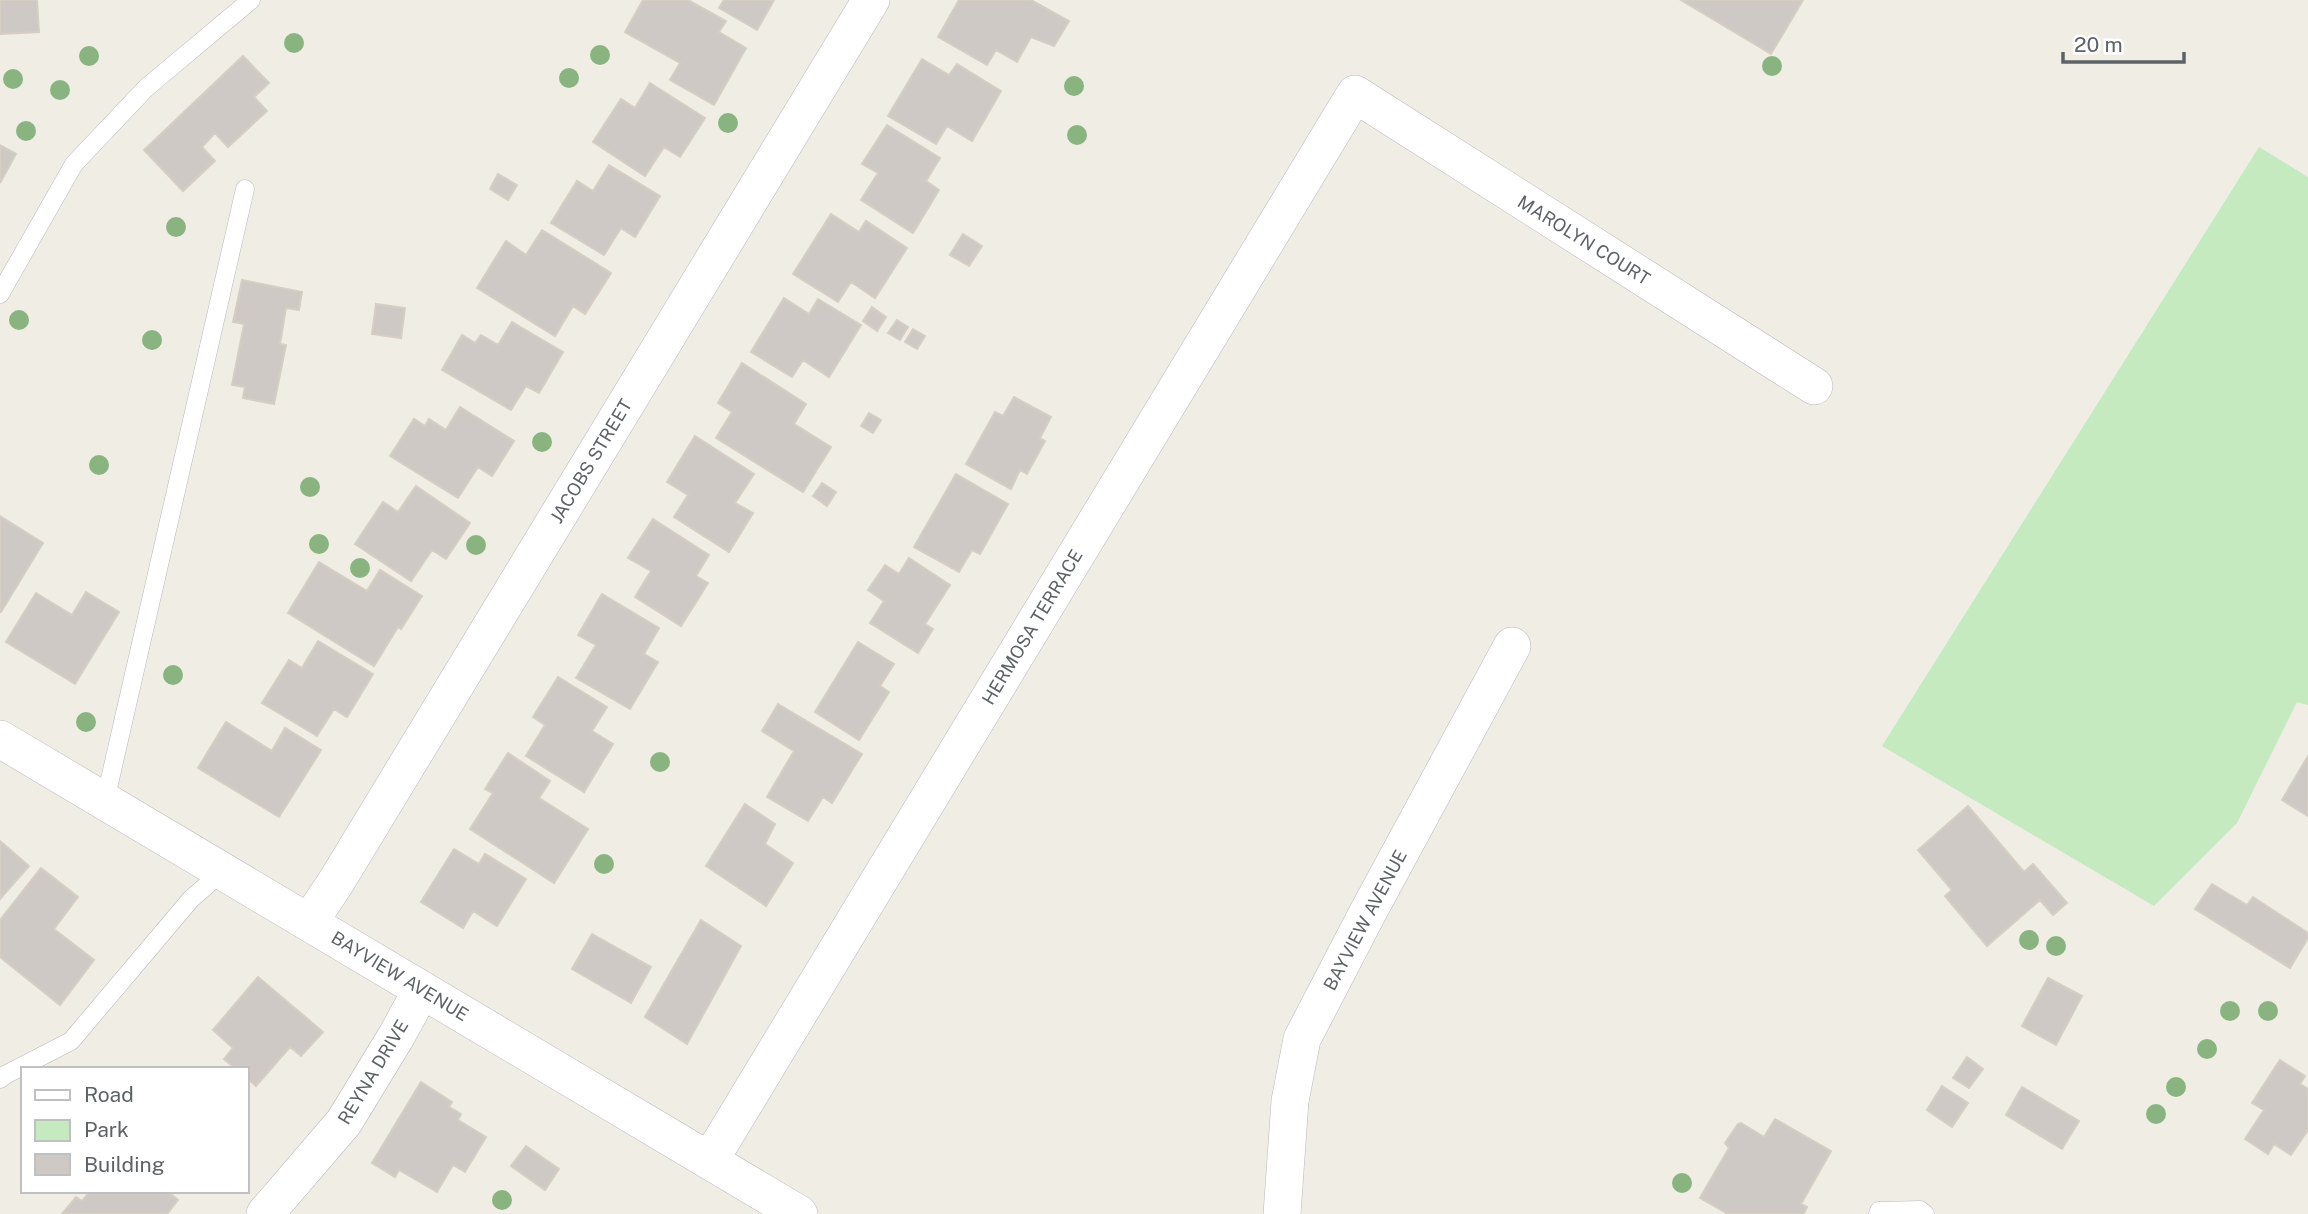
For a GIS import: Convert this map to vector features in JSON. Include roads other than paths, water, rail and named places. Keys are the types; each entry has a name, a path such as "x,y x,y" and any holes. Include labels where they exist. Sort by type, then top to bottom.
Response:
{"street":[{"name":"JACOBS STREET","path":"310,922 871,0"},
{"name":"MAROLYN COURT","path":"1355,94 1814,386"},
{"name":"HERMOSA TERRACE","path":"710,1160 1355,94"},
{"name":"BAYVIEW AVENUE","path":"1282,1214 1290,1101 1302,1039 1512,646"},
{"name":"BAYVIEW AVENUE","path":"0,739 799,1214"},
{"name":"REYNA DRIVE","path":"265,1214 344,1122 421,991"}],"lane":[{"path":"0,294 75,164 146,88 251,0"},
{"path":"105,801 245,189"},
{"path":"2,1075 71,1041 191,899 223,871"},
{"path":"1878,1214 1879,1211 1920,1210 1925,1214"}]}
